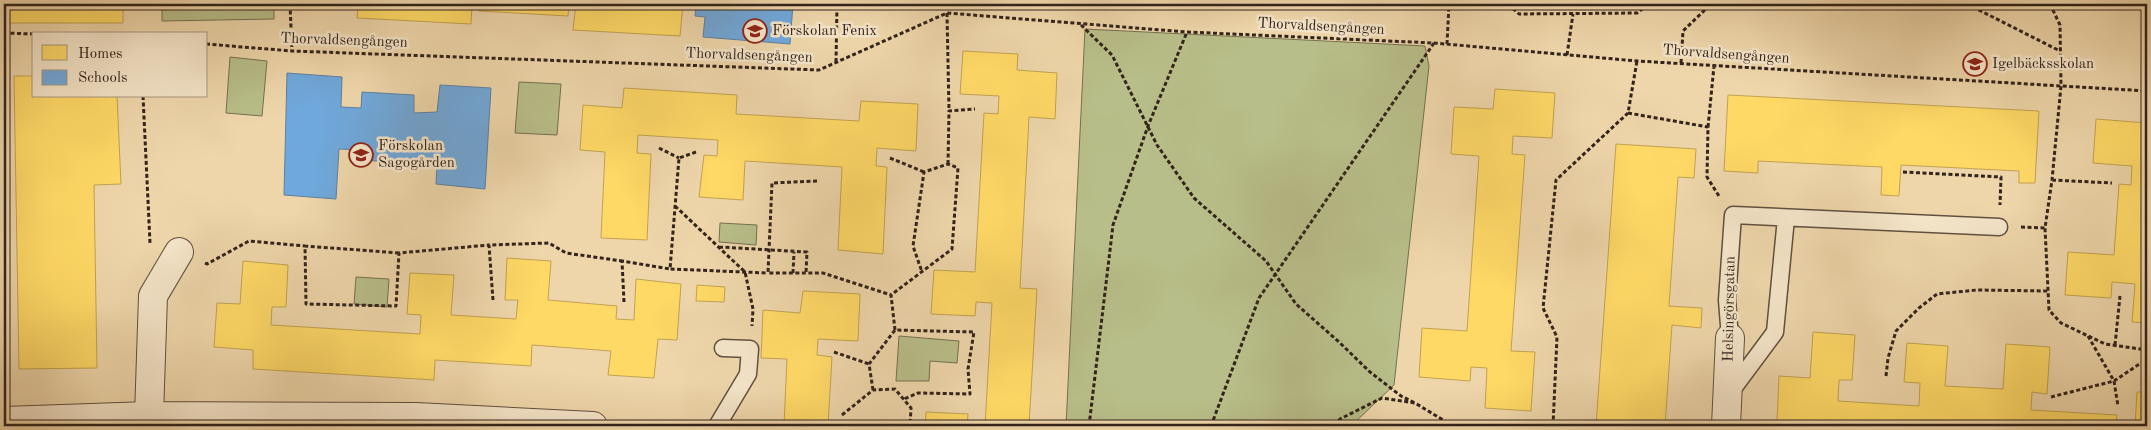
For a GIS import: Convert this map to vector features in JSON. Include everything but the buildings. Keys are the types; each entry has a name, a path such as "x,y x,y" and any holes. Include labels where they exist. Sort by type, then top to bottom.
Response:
{"street":[{"path":"148,421 153,296 179,252"},
{"name":"Helsingörsgatan","path":"1726,426 1730,338"},
{"path":"4,421 276,421 416,416 593,426"}],"lane":[{"path":"1733,215 1999,226"},
{"name":"Helsingörsgatan","path":"1730,338 1726,300 1733,215"},
{"name":"Helsingörsgatan","path":"1728,396 1775,332 1786,218"},
{"path":"717,426 748,374 750,349 724,348"}],"path":[{"path":"290,4 292,51"},
{"path":"836,62 837,4"},
{"path":"1447,44 1449,4"},
{"path":"1508,4 1519,14 1637,13 1649,4"},
{"path":"1681,64 1683,31 1711,4"},
{"path":"1967,4 2060,51"},
{"path":"2050,4 2060,24 2061,86 2052,180 2045,228 2049,310 2061,323 2105,344 2147,350"},
{"path":"947,13 948,164"},
{"name":"Thorvaldsengången","path":"208,44 292,51 819,70 947,13 1187,32 1434,43 1681,64 2147,91"},
{"path":"1567,55 1573,14"},
{"path":"1081,24 1112,55 1157,145 1194,198 1266,261 1296,304 1370,372 1401,396 1453,426"},
{"path":"1089,426 1113,224 1148,126 1187,32"},
{"path":"4,34 32,34"},
{"path":"1211,426 1259,298 1434,43"},
{"path":"1553,426 1557,337 1543,308 1556,180 1628,113 1637,61"},
{"path":"1714,66 1708,127 1707,178 1733,215"},
{"path":"143,98 151,251"},
{"path":"949,111 975,109"},
{"path":"1628,113 1708,127"},
{"path":"659,148 679,158 696,152"},
{"path":"670,269 679,158"},
{"path":"890,158 924,172 948,164 958,168 952,249 891,296"},
{"path":"922,272 913,246 924,172"},
{"path":"1903,172 2001,177 1999,226"},
{"path":"2052,180 2112,183"},
{"path":"768,273 772,183 817,181"},
{"path":"675,205 745,272 753,309 750,349"},
{"path":"179,252 207,264 250,241 399,252 489,245 549,243 566,253 670,269 823,273 891,296"},
{"path":"489,245 493,300"},
{"path":"305,246 306,304 396,306 399,252"},
{"path":"719,247 807,252 806,273"},
{"path":"793,273 794,252"},
{"path":"622,261 624,302"},
{"path":"1886,376 1888,358 1896,331 1919,308 1937,294 1977,290 2048,291"},
{"path":"873,390 869,364 895,330 891,296"},
{"path":"2115,345 2120,296"},
{"path":"895,330 974,332 968,369 970,394 918,393 904,399"},
{"path":"2087,335 2114,381 2118,406"},
{"path":"834,352 869,364"},
{"path":"2051,397 2114,381 2147,359"},
{"path":"842,415 873,390 895,389 911,408 910,426"},
{"path":"1334,426 1340,419 1382,398 1415,403"}],"green space":[{"path":"162,4 274,4 274,19 162,21"},
{"path":"1085,29 1425,46 1429,66 1394,385 1351,426 1066,426"},
{"path":"230,57 267,61 262,116 226,113"},
{"path":"519,82 561,84 557,135 515,133"},
{"path":"720,223 757,225 756,245 719,242"},
{"path":"356,277 389,279 387,307 354,304"},
{"path":"899,336 959,341 957,363 930,361 929,381 896,381"}],"place":[{"name":"Förskolan Fenix","path":"755,31"},
{"name":"Igelbäcksskolan","path":"1975,64"},
{"name":"Förskolan Sagogården","path":"361,155"}]}
